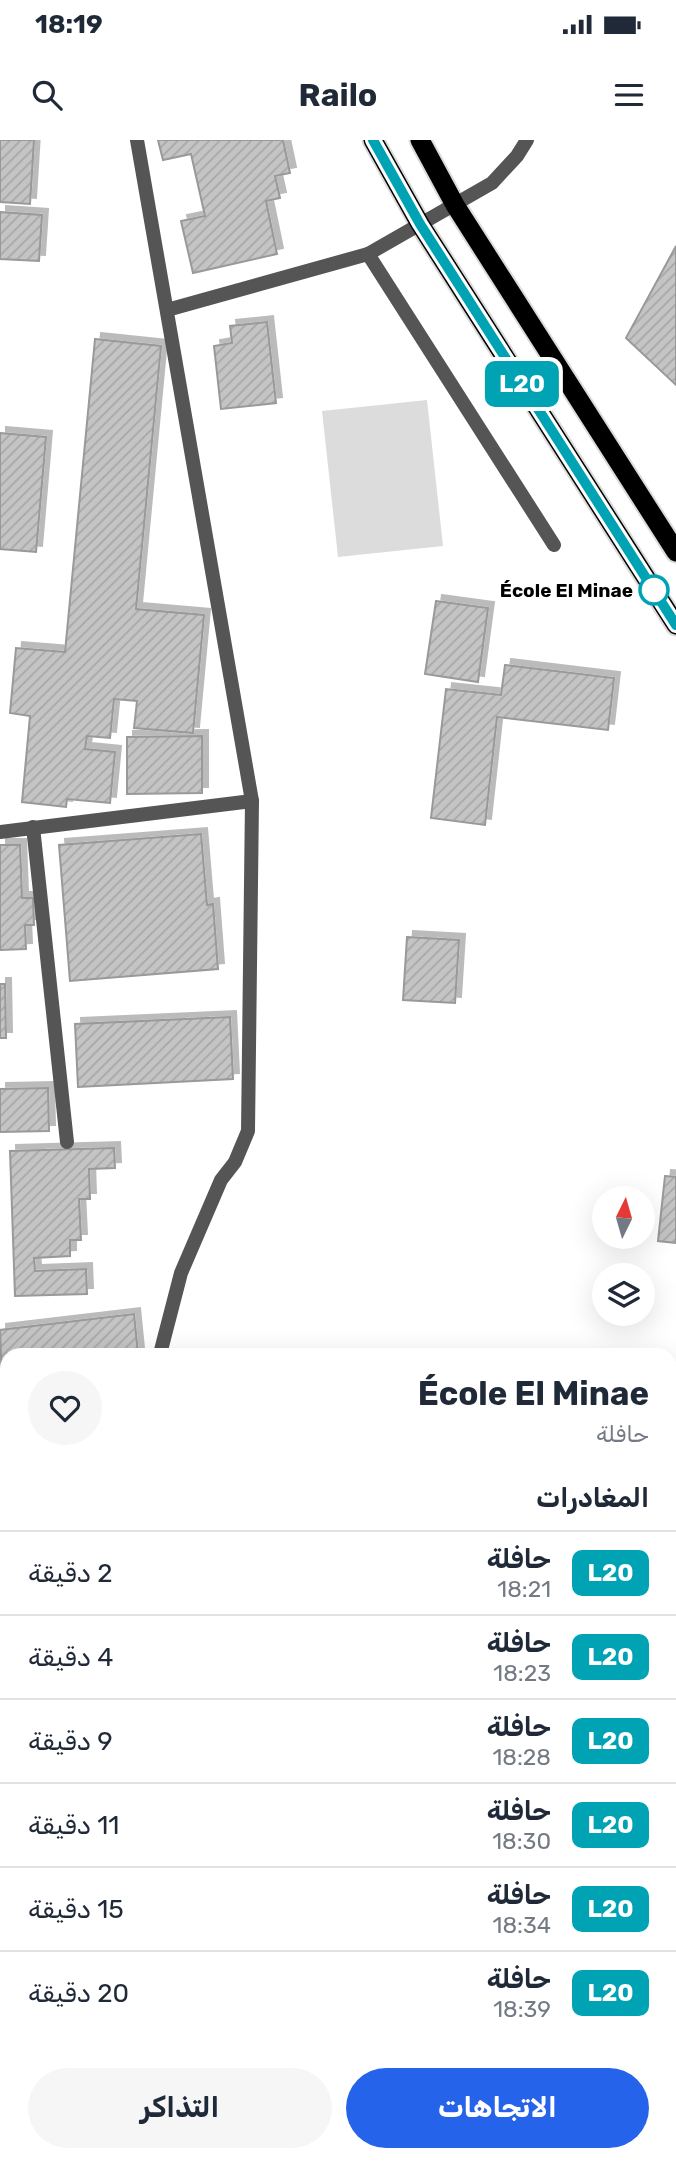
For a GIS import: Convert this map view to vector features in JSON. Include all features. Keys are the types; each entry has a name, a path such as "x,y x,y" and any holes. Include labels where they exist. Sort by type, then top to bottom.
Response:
{"highway":[{"path":"373,140 420,224 676,625"},
{"path":"420,140 456,205 676,552"}],"street":[{"path":"137,140 253,801 248,1131 235,1162 221,1180 181,1273 162,1348"},
{"path":"167,310 368,254 492,183 517,156 527,140"},
{"path":"368,254 554,545"},
{"path":"0,832 253,801"},
{"path":"33,827 67,1142"}],"shaded area":[{"path":"427,400 443,546 338,557 322,411"}],"building":[{"path":"0,140 34,140 30,204 0,202"},
{"path":"158,140 283,140 290,173 275,176 280,198 266,201 277,254 193,273 181,221 205,216 191,154 163,160"},
{"path":"0,212 42,215 39,261 0,259"},
{"path":"676,246 676,385 626,338"},
{"path":"267,322 276,403 221,409 214,346 232,343 230,326"},
{"path":"95,339 161,346 136,609 204,615 193,733 134,728 137,701 114,699 110,738 87,736 85,749 115,752 110,803 67,799 66,807 22,802 30,716 10,713 16,648 65,652"},
{"path":"0,433 46,437 36,552 0,549"},
{"path":"436,601 488,608 478,682 425,674"},
{"path":"505,665 614,678 608,730 497,717 485,825 431,818 446,689 501,695"},
{"path":"202,736 202,793 127,794 127,737"},
{"path":"201,834 207,905 213,904 218,969 70,981 59,845"},
{"path":"0,845 20,845 22,898 33,898 34,925 25,925 26,949 0,950"},
{"path":"407,937 459,940 455,1003 403,1000"},
{"path":"0,984 5,984 6,1038 0,1038"},
{"path":"230,1017 233,1079 78,1087 75,1024"},
{"path":"48,1088 49,1131 0,1132 0,1089"},
{"path":"114,1148 115,1168 89,1169 90,1199 79,1199 81,1240 70,1240 70,1256 34,1258 35,1271 86,1269 87,1294 15,1296 10,1151"},
{"path":"665,1176 676,1177 676,1243 658,1241"},
{"path":"134,1314 137,1348 1,1348 0,1330"}],"bus line":[{"name":"L20","path":"373,140 420,224 676,625"}],"place":[{"name":"École El Minae","path":"654,590"}]}
